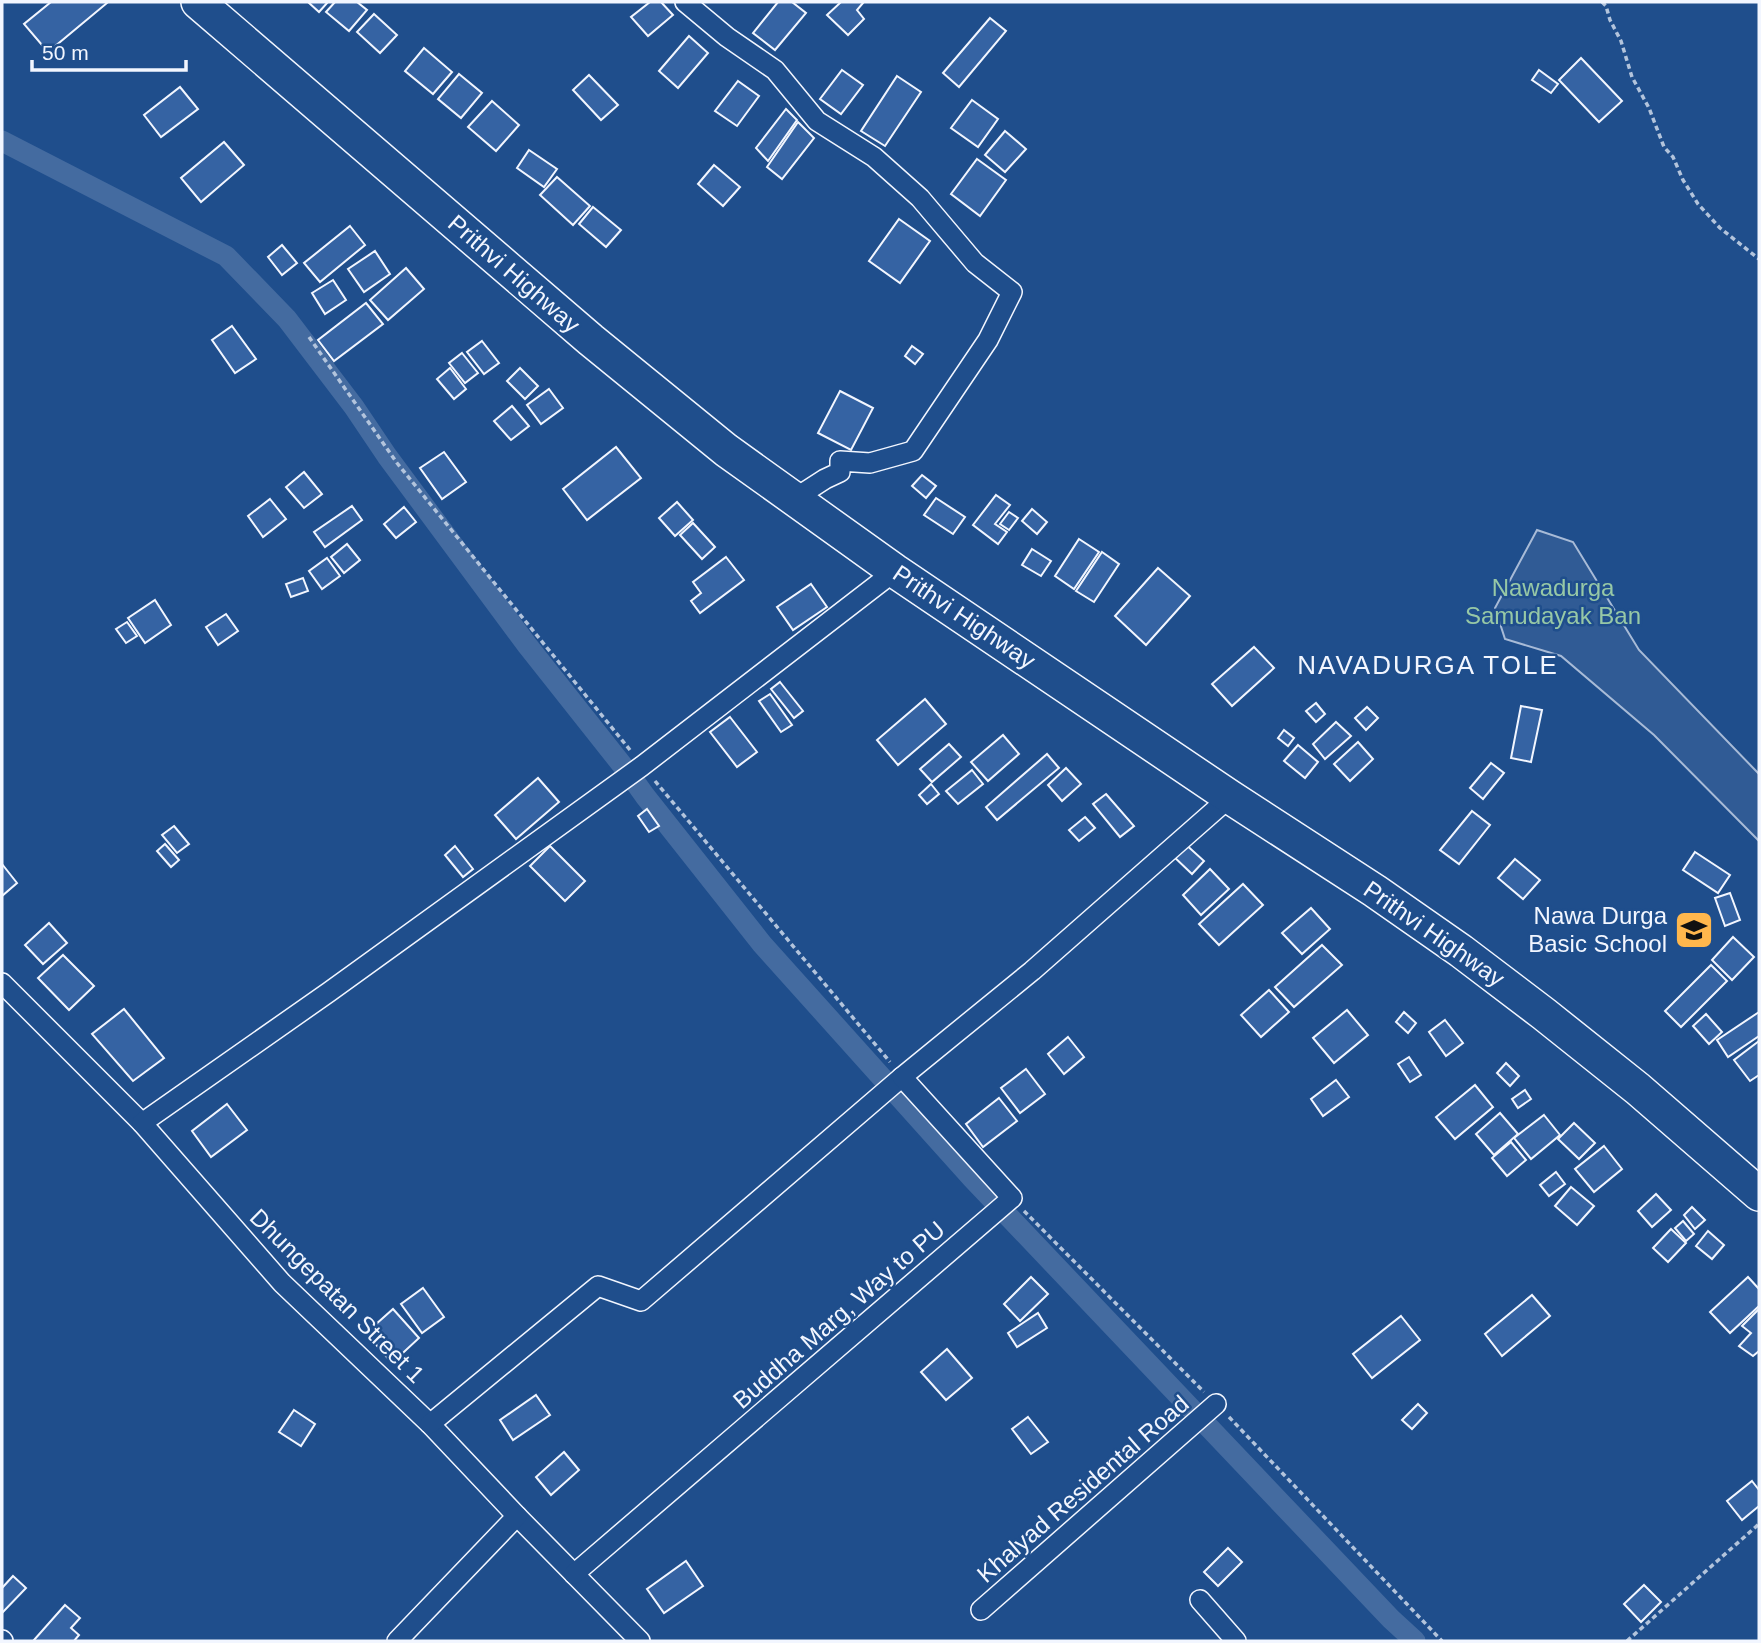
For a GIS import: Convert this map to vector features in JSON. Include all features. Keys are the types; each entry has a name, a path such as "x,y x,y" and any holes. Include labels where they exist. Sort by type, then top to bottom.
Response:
{"highway":[{"name":"Prithvi Highway","path":"198,2 591,340 726,450 895,571 1461,951 1638,1089 1759,1194"}],"street":[{"path":"685,2 727,37 775,70 817,121 874,157 920,198 975,263 1012,292 988,340 913,451 870,463 840,461 840,472 794,499"},
{"path":"142,1123 642,766 895,571"},
{"path":"430,1424 598,1286 641,1301 902,1077 1032,971 1230,797"},
{"name":"Dhungepatan Street 1","path":"2,983 142,1123 282,1283 430,1424 640,1641"},
{"name":"Buddha Marg, Way to PU","path":"574,1574 1012,1198 902,1077"},
{"name":"Khalyad Residental Road","path":"981,1610 1216,1404"},
{"path":"397,1641 517,1516"},
{"path":"1200,1600 1236,1641"}],"path":[{"path":"1602,2 1621,41 1632,77 1664,147 1683,180 1698,204 1720,228 1759,258"},
{"path":"309,337 397,463 642,766 902,1077"},
{"path":"1627,1641 1759,1524"}],"shaded area":[{"name":"Nawadurga Samudayak Ban","path":"1537,530 1573,542 1639,650 1759,774 1759,841 1654,735 1561,656 1505,639 1495,608"}],"building":[{"path":"51,2 107,3 48,52 24,24"},
{"path":"308,2 328,2 319,12"},
{"path":"335,2 357,2 367,10 349,31 326,12"},
{"path":"650,2 661,2 673,15 648,36 631,17"},
{"path":"778,2 792,2 806,13 775,50 753,33"},
{"path":"841,2 863,3 857,10 864,19 848,35 827,15"},
{"path":"374,14 397,35 380,53 357,32"},
{"path":"990,18 1006,31 959,87 943,73"},
{"path":"689,36 708,53 678,88 659,71"},
{"path":"424,48 452,72 433,94 405,71"},
{"path":"1581,58 1622,101 1599,122 1559,80"},
{"path":"842,70 863,85 841,114 820,99"},
{"path":"1539,70 1558,84 1551,93 1532,80"},
{"path":"459,74 482,93 461,118 438,99"},
{"path":"589,75 618,105 601,120 573,90"},
{"path":"897,76 921,92 885,146 861,131"},
{"path":"738,81 759,96 737,126 715,111"},
{"path":"180,87 198,109 161,137 144,115"},
{"path":"972,100 998,119 978,147 951,128"},
{"path":"492,101 519,125 496,151 468,127"},
{"path":"786,109 797,120 768,161 756,148"},
{"path":"798,122 814,138 782,179 767,167"},
{"path":"1005,131 1026,149 1005,172 985,155"},
{"path":"224,142 244,165 201,202 181,178"},
{"path":"529,150 557,169 544,187 517,168"},
{"path":"977,159 1006,180 980,216 951,194"},
{"path":"714,165 740,187 723,206 698,184"},
{"path":"557,177 590,206 573,225 540,195"},
{"path":"593,207 621,230 606,247 579,224"},
{"path":"899,219 930,241 900,283 869,261"},
{"path":"350,226 365,245 320,282 304,263"},
{"path":"282,245 297,263 282,275 268,257"},
{"path":"375,251 390,274 364,292 348,269"},
{"path":"406,268 424,289 388,320 370,300"},
{"path":"333,280 346,300 325,314 312,293"},
{"path":"366,303 383,324 334,361 318,340"},
{"path":"232,326 256,359 235,373 212,340"},
{"path":"482,341 499,363 484,374 467,352"},
{"path":"912,346 923,354 915,364 905,356"},
{"path":"462,353 478,373 465,383 449,363"},
{"path":"450,368 466,389 454,399 437,379"},
{"path":"520,368 538,386 525,399 507,381"},
{"path":"549,389 563,408 541,424 527,405"},
{"path":"840,391 873,408 851,450 818,433"},
{"path":"512,406 529,426 511,440 494,421"},
{"path":"616,447 641,478 587,520 563,489"},
{"path":"444,452 466,482 442,499 420,468"},
{"path":"304,472 322,494 304,508 286,487"},
{"path":"922,475 936,486 926,498 912,486"},
{"path":"996,495 1010,505 995,524 1007,532 998,544 973,525"},
{"path":"936,498 965,517 953,534 924,515"},
{"path":"270,499 286,519 263,537 248,516"},
{"path":"677,502 693,520 675,536 659,518"},
{"path":"352,506 362,520 325,547 314,532"},
{"path":"404,507 416,522 396,538 384,524"},
{"path":"1032,509 1047,522 1037,534 1022,521"},
{"path":"1009,512 1018,518 1009,530 1000,524"},
{"path":"693,523 715,547 702,559 680,535"},
{"path":"1079,539 1099,552 1074,589 1055,576"},
{"path":"347,544 360,560 344,573 331,557"},
{"path":"1032,549 1051,561 1041,576 1022,565"},
{"path":"1102,552 1119,564 1094,602 1076,591"},
{"path":"726,557 744,580 700,613 691,601 701,593 693,582"},
{"path":"327,558 340,576 322,589 309,571"},
{"path":"1158,568 1190,596 1146,645 1115,616"},
{"path":"303,578 308,591 291,597 286,584"},
{"path":"811,584 827,607 793,630 777,607"},
{"path":"155,600 171,625 145,643 128,618"},
{"path":"226,614 238,631 218,645 206,627"},
{"path":"127,622 137,636 126,643 116,629"},
{"path":"1254,647 1274,668 1232,706 1212,684"},
{"path":"780,682 803,711 794,718 771,689"},
{"path":"770,694 792,725 781,732 759,701"},
{"path":"925,699 946,724 898,765 877,740"},
{"path":"1316,703 1325,714 1316,722 1306,711"},
{"path":"1521,706 1542,710 1531,762 1511,758"},
{"path":"1367,707 1378,718 1366,730 1355,718"},
{"path":"730,717 757,752 737,767 710,732"},
{"path":"1336,722 1351,736 1325,759 1313,744"},
{"path":"1284,730 1294,738 1288,746 1278,738"},
{"path":"1003,735 1019,754 988,781 971,762"},
{"path":"1358,742 1373,759 1350,781 1334,764"},
{"path":"949,744 961,757 932,782 920,769"},
{"path":"1298,745 1318,762 1305,778 1284,761"},
{"path":"1047,754 1059,768 997,820 986,807"},
{"path":"1491,763 1504,773 1483,799 1470,788"},
{"path":"1066,768 1081,784 1062,801 1048,785"},
{"path":"972,770 983,784 958,804 946,791"},
{"path":"538,778 559,802 516,839 495,815"},
{"path":"931,784 939,794 927,804 919,795"},
{"path":"1106,794 1134,826 1120,837 1093,804"},
{"path":"647,809 659,826 649,832 638,816"},
{"path":"1472,811 1490,825 1459,864 1440,850"},
{"path":"1085,817 1095,828 1079,841 1069,830"},
{"path":"174,826 189,844 177,853 162,835"},
{"path":"1183,842 1204,861 1192,874 1172,855"},
{"path":"165,844 179,860 171,867 157,851"},
{"path":"455,846 473,869 463,877 445,855"},
{"path":"550,846 585,881 565,901 530,866"},
{"path":"1695,852 1730,875 1718,893 1683,870"},
{"path":"1515,859 1540,880 1523,899 1498,878"},
{"path":"2,864 17,883 2,896"},
{"path":"1210,869 1229,889 1201,915 1183,895"},
{"path":"1243,884 1263,905 1219,945 1199,924"},
{"path":"1730,893 1740,920 1725,926 1715,898"},
{"path":"1311,908 1330,929 1302,954 1282,933"},
{"path":"49,923 67,943 43,964 25,945"},
{"path":"1733,937 1754,957 1732,980 1712,960"},
{"path":"1322,945 1342,965 1294,1007 1275,987"},
{"path":"63,955 94,986 69,1010 38,978"},
{"path":"1711,965 1727,981 1681,1027 1665,1011"},
{"path":"1269,990 1289,1012 1261,1037 1241,1015"},
{"path":"124,1009 164,1058 133,1081 92,1034"},
{"path":"1347,1010 1368,1035 1334,1063 1313,1038"},
{"path":"1404,1012 1416,1023 1408,1033 1396,1022"},
{"path":"1759,1012 1759,1036 1728,1057 1717,1040"},
{"path":"1706,1014 1722,1032 1709,1044 1693,1026"},
{"path":"1445,1020 1463,1043 1446,1056 1429,1032"},
{"path":"1068,1037 1084,1057 1064,1074 1048,1054"},
{"path":"1759,1041 1759,1075 1750,1081 1734,1060"},
{"path":"1409,1057 1421,1075 1410,1082 1398,1064"},
{"path":"1506,1063 1519,1076 1510,1086 1497,1073"},
{"path":"1026,1069 1045,1094 1020,1113 1001,1088"},
{"path":"1336,1080 1349,1097 1323,1116 1311,1099"},
{"path":"1475,1085 1493,1107 1455,1139 1436,1117"},
{"path":"1525,1090 1531,1099 1518,1108 1512,1099"},
{"path":"999,1098 1017,1121 983,1147 966,1124"},
{"path":"227,1104 247,1130 211,1157 192,1131"},
{"path":"1500,1113 1518,1134 1494,1155 1476,1134"},
{"path":"1544,1115 1560,1135 1531,1159 1514,1138"},
{"path":"1574,1123 1595,1143 1579,1159 1558,1139"},
{"path":"1511,1142 1526,1160 1507,1176 1492,1158"},
{"path":"1604,1146 1622,1169 1594,1192 1575,1169"},
{"path":"1556,1172 1565,1184 1549,1196 1540,1185"},
{"path":"1571,1187 1594,1206 1577,1225 1555,1206"},
{"path":"1656,1194 1671,1210 1652,1227 1638,1211"},
{"path":"1692,1207 1705,1220 1695,1229 1684,1215"},
{"path":"1683,1221 1694,1234 1686,1241 1675,1228"},
{"path":"1671,1229 1686,1243 1668,1262 1653,1248"},
{"path":"1708,1231 1724,1245 1712,1259 1696,1246"},
{"path":"1031,1277 1048,1294 1020,1321 1004,1304"},
{"path":"1748,1277 1759,1289 1759,1306 1730,1333 1710,1312"},
{"path":"423,1288 444,1317 422,1333 401,1304"},
{"path":"1532,1295 1550,1316 1502,1356 1485,1334"},
{"path":"393,1309 419,1338 392,1363 366,1333"},
{"path":"1759,1309 1759,1351 1753,1356 1739,1346 1751,1333 1742,1326"},
{"path":"1038,1313 1047,1328 1017,1347 1008,1333"},
{"path":"1401,1316 1420,1340 1372,1378 1353,1354"},
{"path":"947,1349 972,1378 946,1400 921,1372"},
{"path":"536,1395 550,1415 513,1440 500,1420"},
{"path":"1418,1404 1427,1413 1412,1429 1402,1420"},
{"path":"294,1410 315,1424 301,1446 279,1432"},
{"path":"1028,1417 1048,1442 1031,1454 1012,1429"},
{"path":"564,1452 579,1470 551,1495 536,1477"},
{"path":"1752,1481 1759,1490 1759,1506 1742,1520 1727,1501"},
{"path":"1228,1548 1242,1562 1218,1586 1204,1572"},
{"path":"686,1561 703,1586 664,1613 647,1589"},
{"path":"13,1576 26,1588 2,1613 2,1588"},
{"path":"1644,1585 1661,1602 1641,1622 1624,1604"},
{"path":"65,1605 80,1618 71,1628 79,1635 74,1641 35,1641 34,1640"}],"waterway":[{"path":"2,141 226,256 287,319 527,645 762,944 972,1178 1391,1619 1415,1641"}],"place":[{"name":"Nawa Durga Basic School","path":"1694,930"}],"district":[{"name":"NAVADURGA TOLE","path":"1428,665"}]}
